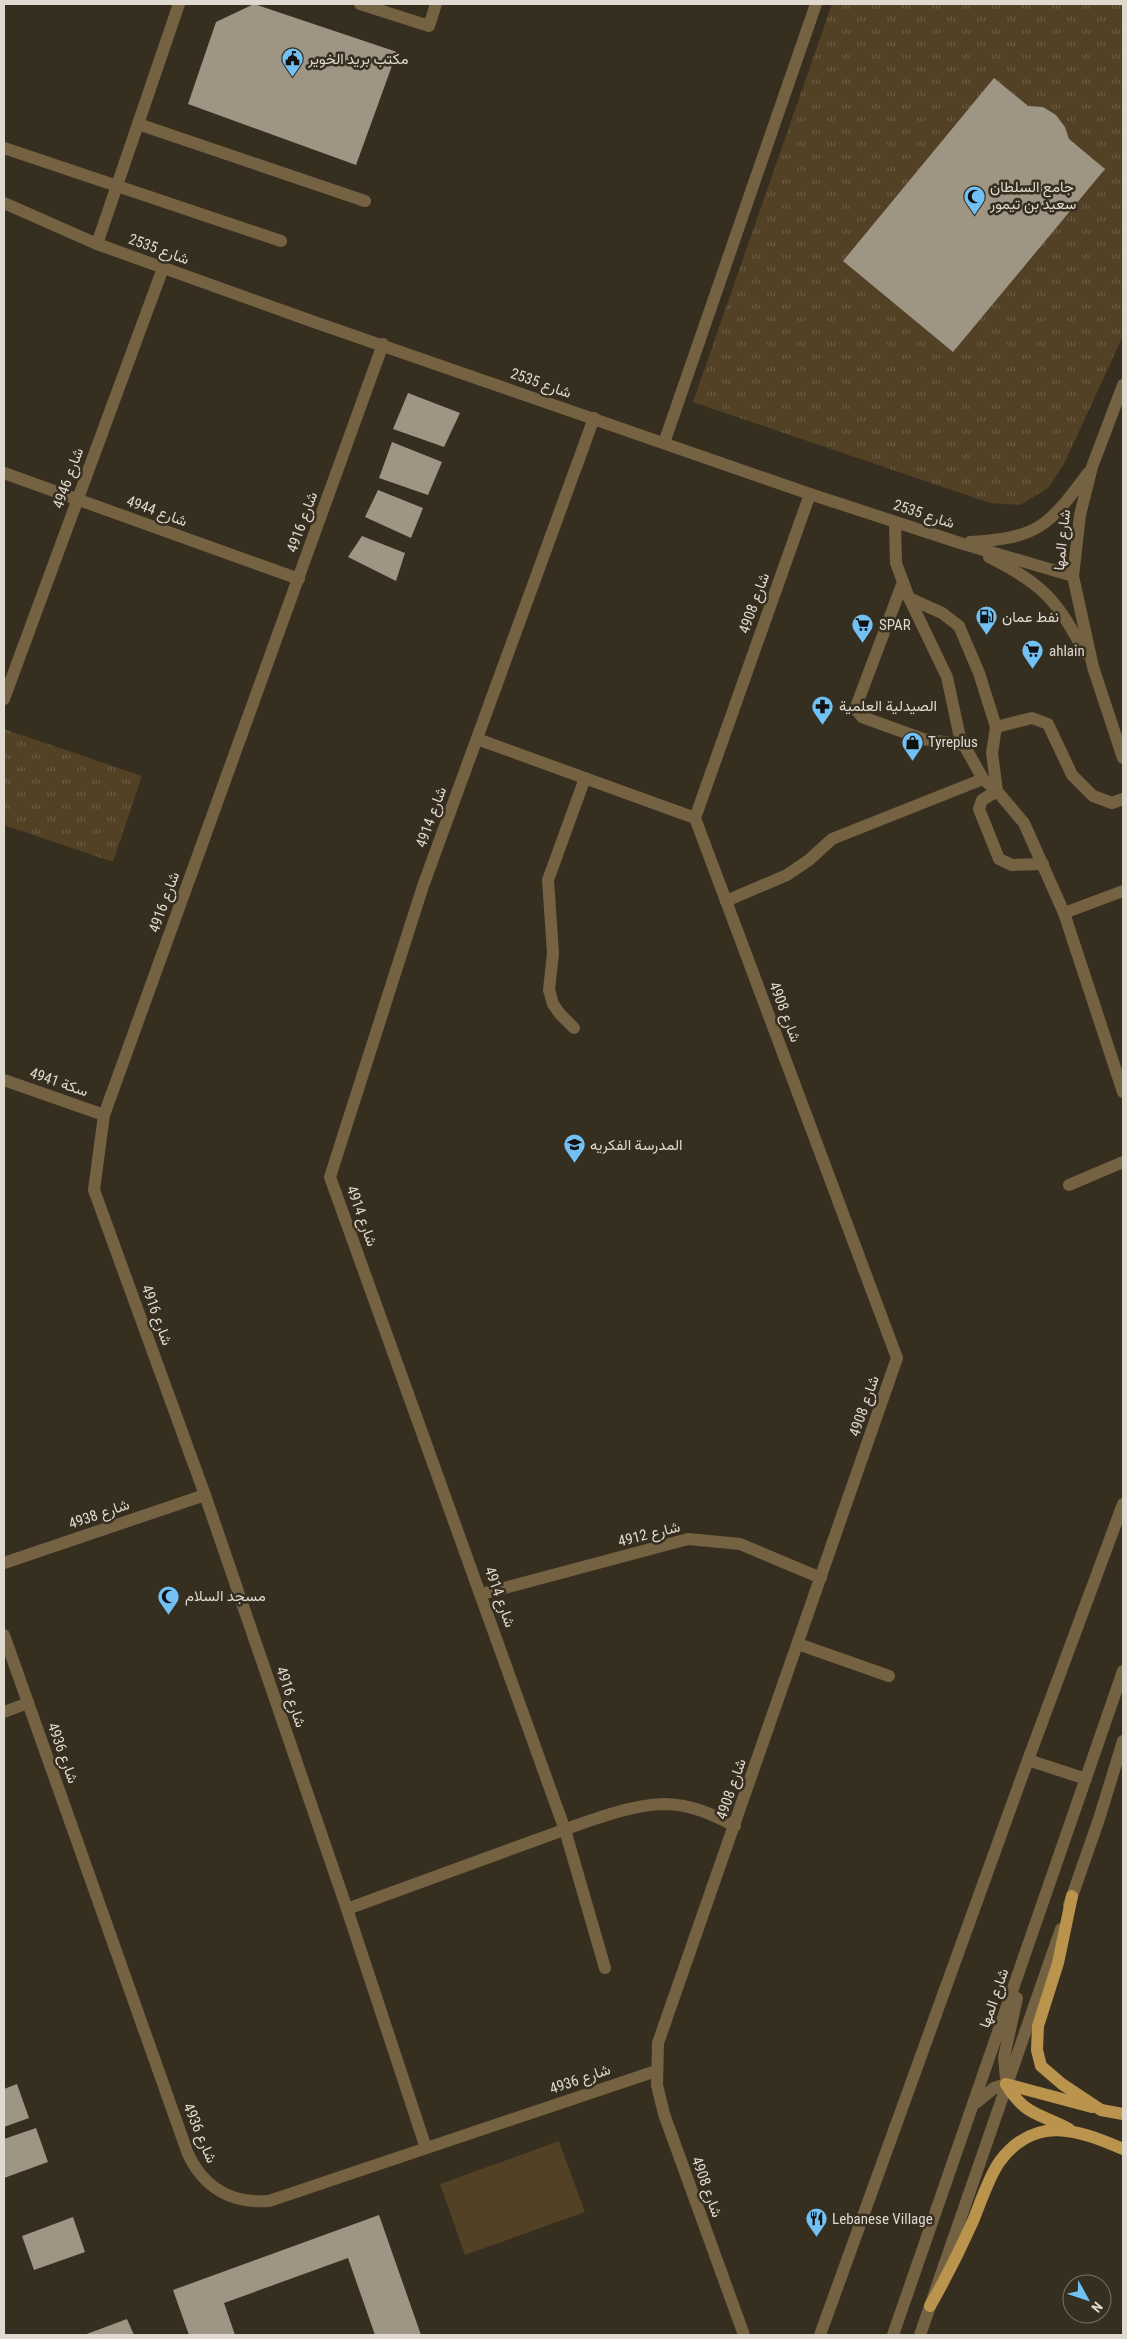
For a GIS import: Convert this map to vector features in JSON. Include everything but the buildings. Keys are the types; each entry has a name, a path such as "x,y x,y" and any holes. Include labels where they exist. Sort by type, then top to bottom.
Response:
{"main road":[{"path":"1072,1896 1058,1963 1038,2026 1036,2050 1041,2066 1062,2084 1101,2110"},
{"path":"1006,2084 1101,2110 1123,2114"},
{"path":"1006,2084 1016,2101 1032,2113 1073,2131 1123,2149"},
{"path":"930,2306 957,2257 999,2163 1020,2140 1045,2130 1073,2131"}],"street":[{"path":"97,244 179,4"},
{"path":"360,4 429,26 436,4"},
{"path":"664,443 816,4"},
{"path":"138,124 365,201"},
{"path":"4,148 282,241"},
{"name":"2535 شارع","path":"4,203 97,244 810,494 960,543 1074,576"},
{"name":"4946 شارع","path":"4,699 164,268"},
{"name":"4916 شارع","path":"383,344 104,1115 94,1190 205,1495 426,2148"},
{"name":"شارع المها","path":"1123,385 1092,467 1080,515 1074,576 1093,667 1123,758"},
{"name":"4914 شارع","path":"594,418 423,886 330,1177 482,1594 565,1830 605,1968"},
{"path":"960,543 1004,540 1029,534 1046,523 1066,502 1092,467"},
{"name":"4944 شارع","path":"4,473 299,579"},
{"name":"4908 شارع","path":"744,2335 664,2114 656,2071 661,2030 736,1826 897,1358 695,818 810,494"},
{"path":"894,522 896,563 909,598 947,677 960,738 984,779 997,791 1024,823 1043,864 1064,913 1123,1092"},
{"path":"960,543 1023,575 1040,587 1057,604 1069,622 1093,667"},
{"path":"903,582 856,704 857,711 862,717 923,739 964,745"},
{"path":"909,598 942,613 959,626 979,673 996,727 992,754 997,791"},
{"path":"996,727 1032,718 1048,724 1072,775 1093,796 1112,803 1123,799"},
{"path":"477,739 695,818"},
{"path":"574,1028 553,1004 549,990 553,954 548,880 585,778"},
{"path":"726,901 787,875 810,860 832,839 984,779"},
{"path":"997,791 982,800 979,809 999,859 1012,865 1043,864"},
{"path":"1064,913 1123,891"},
{"name":"سكة 4941","path":"4,1080 104,1115"},
{"path":"1069,1185 1123,1162"},
{"name":"شارع 4938","path":"4,1564 205,1495"},
{"path":"820,2335 1028,1760 1123,1504"},
{"name":"4912 شارع","path":"482,1594 688,1539 740,1544 821,1578"},
{"name":"4936 شارع","path":"4,1635 188,2154 200,2176 220,2192 244,2201 269,2201 656,2071"},
{"path":"798,1644 889,1676"},
{"name":"شارع المها","path":"893,2335 976,2103 1123,1671"},
{"path":"4,1712 28,1703"},
{"path":"920,2335 1006,2084 1100,1820 1123,1741"},
{"path":"1028,1760 1086,1779"},
{"path":"346,1909 565,1830 634,1808 666,1804 697,1809 736,1826"},
{"path":"1006,2084 1004,2057 1016,2008 1018,1978"},
{"path":"976,2103 984,2094 1006,2084"}],"green space":[{"path":"832,4 1123,4 1123,336 1064,464 1048,488 1020,505 990,503 693,402"},
{"path":"4,729 142,776 113,862 4,825"},
{"path":"559,2141 585,2212 465,2255 440,2184"}],"place":[{"name":"مكتب بريد الخوير","path":"292,78"},
{"name":"جامع السلطان سعيد بن تيمور","path":"974,215"},
{"name":"نفط عمان","path":"986,636"},
{"name":"SPAR","path":"863,644"},
{"name":"ahlain","path":"1033,670"},
{"name":"الصيدلية العلمية","path":"823,725"},
{"name":"Tyreplus","path":"912,761"},
{"name":"المدرسة الفكريه","path":"574,1164"},
{"name":"مسجد السلام","path":"169,1615"},
{"name":"Lebanese Village","path":"816,2238"}]}
